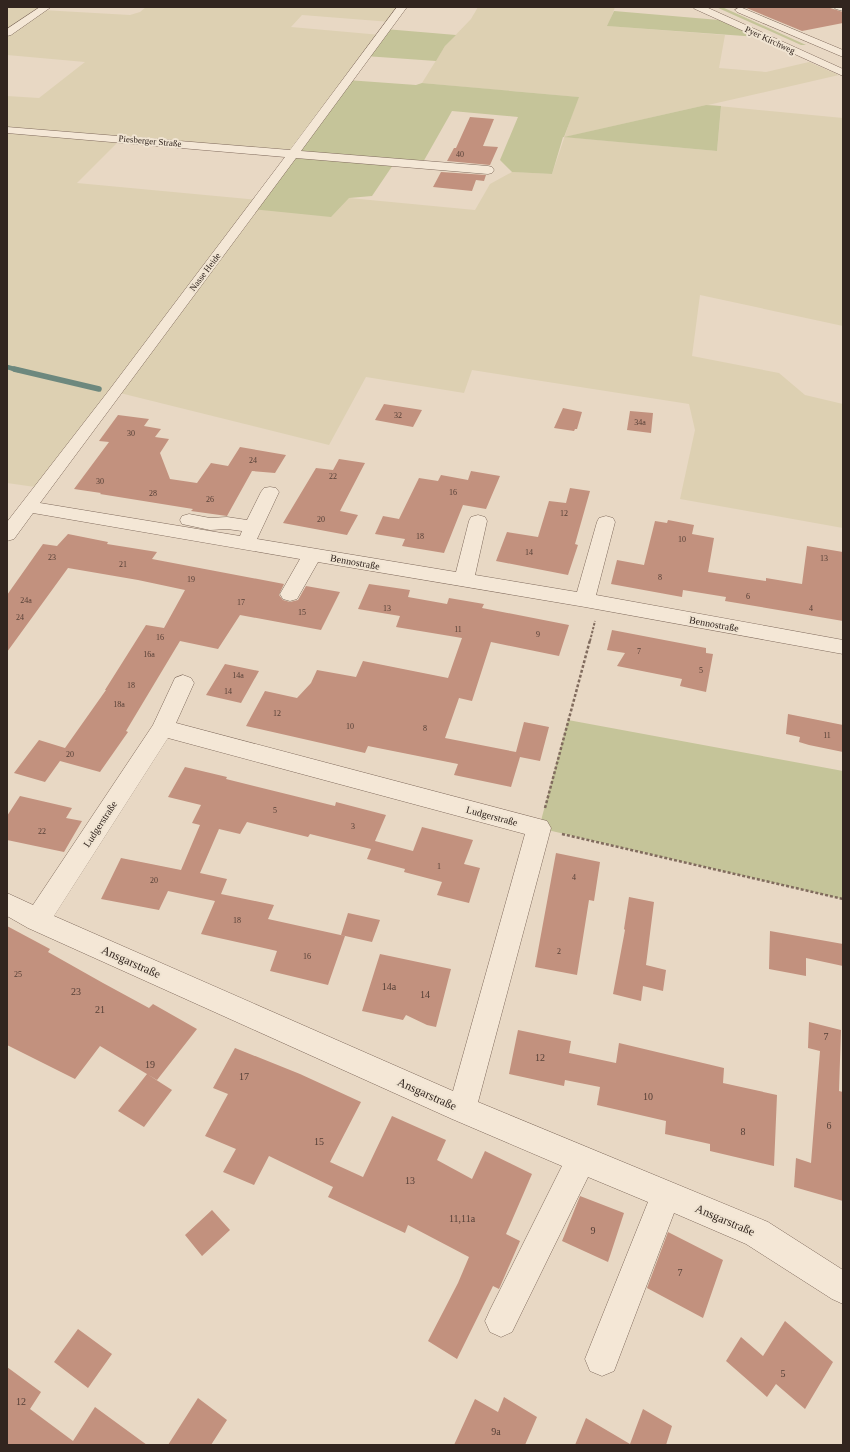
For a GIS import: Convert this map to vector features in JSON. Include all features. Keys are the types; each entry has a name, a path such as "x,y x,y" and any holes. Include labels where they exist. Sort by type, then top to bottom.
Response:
{"street":[{"path":"7,33 46,7"},
{"name":"Nasse Heide","path":"7,535 116,392 402,7"},
{"name":"Pyer Kirchweg","path":"698,7 843,73"},
{"path":"839,7 843,8"},
{"path":"740,10 843,54"},
{"path":"799,53 843,45"},
{"name":"Piesberger Straße","path":"7,130 488,170"},
{"path":"249,535 270,492"},
{"name":"Bennostraße","path":"28,507 165,530 249,535 312,555 592,602 843,647"},
{"path":"464,580 478,522"},
{"path":"592,602 606,522"},
{"path":"290,594 312,555"},
{"name":"Ludgerstraße","path":"37,920 163,728 183,683"},
{"name":"Ludgerstraße","path":"163,728 539,828"},
{"path":"462,1109 539,828"},
{"name":"Ansgarstraße","path":"7,904 37,920 462,1109 757,1233 843,1288"},
{"path":"501,1321 581,1159"},
{"path":"602,1360 666,1194"}],"path":[{"path":"592,602 539,828 843,899"}],"shaded area":[{"path":"7,7 46,7 42,10 130,15 140,12 146,7 402,7 391,22 302,15 291,27 381,35 294,153 121,139 77,183 258,200 349,198 475,210 490,184 512,172 552,174 578,97 422,83 445,46 471,19 478,7 615,7 608,26 725,35 719,68 766,72 809,62 839,75 708,105 843,118 843,326 700,295 692,356 779,373 805,395 843,404 843,528 680,499 695,430 689,404 472,370 464,393 366,377 329,445 116,392 42,488 7,483 7,367 39,374 7,366 7,96 39,98 85,62 7,55 7,33 12,29 7,29","holes":["706,105 721,107 717,151 565,137"]}],"green space":[{"path":"716,7 722,7 806,45 801,45"},
{"path":"614,11 719,20 758,37 607,26"},
{"path":"385,29 456,35 445,46 436,61 365,56"},
{"path":"347,80 416,85 422,83 579,97 564,137 706,105 721,106 717,151 563,137 552,174 512,172 500,160 518,117 452,111 422,164 395,162 372,196 349,198 331,217 252,209"},
{"path":"568,720 843,771 843,899 539,828"}],"building":[{"path":"744,7 827,7 843,12 843,23 802,31"},
{"path":"470,117 494,119 483,146 498,147 490,165 447,161 454,148 456,148"},
{"path":"441,172 486,175 484,181 476,180 472,191 433,187"},
{"path":"384,404 422,410 413,427 375,420"},
{"path":"563,408 582,412 577,429 574,431 554,428"},
{"path":"630,411 653,413 651,433 627,430"},
{"path":"118,415 149,419 144,426 161,429 155,437 169,439 160,453 170,479 197,483 211,463 228,466 240,447 286,455 275,473 252,471 227,516 191,511 193,509 74,489 109,442 99,441"},
{"path":"339,459 365,463 340,511 358,515 347,535 283,523 316,468 333,470"},
{"path":"471,471 500,476 486,509 463,505 444,553 402,546 405,539 375,534 383,516 399,519 419,478 438,481 441,475 468,480"},
{"path":"570,488 590,491 575,544 578,545 568,575 496,561 507,532 538,537 549,501 566,503"},
{"path":"668,520 694,525 692,534 714,538 708,572 766,581 766,578 802,584 807,546 843,552 843,621 725,601 726,597 683,590 682,597 611,584 617,560 644,565 655,521 667,523"},
{"path":"68,534 108,542 107,544 157,552 152,559 284,584 279,595 283,600 290,602 298,600 306,586 340,592 321,630 240,615 218,649 180,641 126,731 128,732 100,772 60,761 45,782 14,773 39,740 65,748 106,690 146,625 164,628 185,590 68,568 7,652 7,595 43,544 57,546"},
{"path":"369,584 410,590 408,597 447,604 449,598 484,604 482,608 569,625 559,656 491,642 472,701 459,698 445,738 516,752 524,722 549,727 540,761 520,757 511,787 454,775 458,764 368,746 365,753 246,726 265,691 297,698 311,683 317,670 356,677 363,661 448,678 462,638 396,627 400,616 358,609"},
{"path":"612,630 706,648 706,653 713,654 706,692 680,686 682,679 617,666 625,653 607,650"},
{"path":"225,664 259,671 241,703 206,695"},
{"path":"788,714 843,725 843,752 799,742 800,737 786,734"},
{"path":"185,767 227,777 226,779 335,806 336,802 386,815 375,841 413,851 422,827 473,840 464,864 480,868 469,903 437,895 442,882 404,872 405,869 367,859 371,849 310,834 308,837 247,822 240,834 219,829 200,873 227,879 221,894 274,905 268,919 345,936 328,985 270,971 277,951 201,934 215,901 168,891 159,910 101,899 121,858 181,870 200,825 192,823 201,805 168,797"},
{"path":"20,796 72,808 66,818 82,821 64,852 7,840 7,816"},
{"path":"556,853 600,862 594,901 589,900 577,975 535,967"},
{"path":"629,897 654,902 646,965 666,970 663,991 643,986 641,1001 613,994 625,930"},
{"path":"348,913 380,920 372,942 341,935"},
{"path":"7,926 50,949 48,952 149,1008 153,1004 197,1029 157,1080 100,1046 75,1079 7,1045"},
{"path":"770,931 843,944 843,966 806,958 806,976 769,969"},
{"path":"380,954 451,969 436,1027 427,1025 406,1015 403,1020 362,1011"},
{"path":"809,1022 841,1030 839,1091 843,1092 843,1201 794,1187 796,1158 811,1163 820,1051 808,1048"},
{"path":"518,1030 571,1041 569,1053 616,1063 619,1043 724,1068 723,1083 777,1095 774,1166 710,1151 710,1144 665,1134 666,1121 597,1105 600,1087 565,1080 564,1086 509,1074"},
{"path":"235,1048 300,1074 361,1102 330,1162 363,1177 392,1116 446,1140 437,1160 472,1179 485,1151 532,1174 506,1234 520,1241 499,1289 493,1286 457,1359 428,1341 458,1283 469,1257 408,1225 405,1233 328,1197 333,1187 269,1156 254,1185 223,1172 236,1149 205,1136 228,1094 213,1088"},
{"path":"147,1074 172,1090 144,1127 118,1111"},
{"path":"580,1196 624,1213 608,1262 562,1241"},
{"path":"212,1210 230,1230 202,1256 185,1235"},
{"path":"668,1232 723,1260 703,1318 647,1288"},
{"path":"785,1321 833,1362 805,1409 776,1384 767,1397 726,1361 741,1337 763,1356"},
{"path":"78,1329 112,1354 88,1388 54,1362"},
{"path":"7,1367 41,1392 30,1409 73,1441 95,1407 147,1445 7,1445"},
{"path":"504,1397 537,1417 525,1445 454,1445 475,1399 498,1412"},
{"path":"198,1398 227,1420 211,1445 168,1445"},
{"path":"643,1409 672,1426 666,1445 575,1445 586,1418 630,1444"}],"waterway":[{"path":"7,367 16,370"},
{"path":"16,370 99,389"}]}
